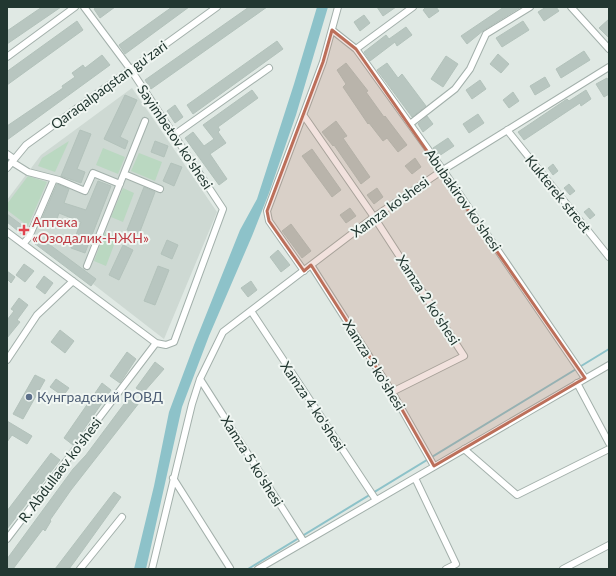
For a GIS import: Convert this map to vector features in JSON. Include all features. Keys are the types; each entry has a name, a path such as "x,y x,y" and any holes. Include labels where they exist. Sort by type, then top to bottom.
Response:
{"street":[{"path":"7,57 75,7"},
{"name":"Sayimbetov ko'shesi","path":"84,7 131,70 223,209 174,342 166,345 156,343"},
{"name":"Qaraqalpaqstan gu'zari","path":"7,168 26,145 217,7"},
{"path":"304,271 269,221 267,211 304,116 323,62 338,7"},
{"path":"356,49 413,7"},
{"path":"410,124 455,89 470,69 486,34 530,7"},
{"path":"571,7 609,49"},
{"name":"Abubakirov ko'shesi","path":"332,30 356,49 443,170 585,378"},
{"name":"Xamza ko'shesi","path":"152,569 192,404 200,379 223,332 374,217 443,170 609,67"},
{"path":"174,135 269,68"},
{"path":"304,116 374,217"},
{"path":"87,266 146,120"},
{"name":"Kukterek street","path":"507,130 609,257"},
{"path":"7,154 13,161 28,172 54,179 85,191 93,173 120,184"},
{"path":"124,174 160,188"},
{"path":"23,244 30,236 54,179"},
{"name":"Xamza 2 ko'shesi","path":"374,217 464,356 392,392"},
{"path":"7,232 156,343"},
{"name":"Xamza 3 ko'shesi","path":"311,265 392,392 434,466"},
{"path":"7,360 37,315 73,281"},
{"name":"Xamza 4 ko'shesi","path":"250,311 376,500"},
{"name":"R. Abdullaev ko'shesi","path":"7,539 156,343"},
{"path":"258,569 609,364"},
{"name":"Xamza 5 ko'shesi","path":"200,379 304,542"},
{"path":"577,383 609,443"},
{"path":"464,449 518,495 609,449"},
{"path":"173,478 230,568"},
{"path":"414,478 456,564 446,569"},
{"path":"80,569 122,516"},
{"path":"563,569 609,545"}],"highlighted area":[{"path":"332,30 356,49 585,378 434,466 392,392 311,265 304,271 269,221 267,211 323,62"}],"shaded area":[{"path":"132,88 217,212 164,339 93,284 95,279 7,214 7,200 41,155"}],"green space":[{"path":"69,141 55,172 38,166 42,158"},
{"path":"103,148 125,157 118,174 96,165"},
{"path":"139,153 162,162 155,181 131,171"},
{"path":"28,176 47,182 28,226 7,210 7,204"},
{"path":"123,188 134,193 123,222 111,217"},
{"path":"105,232 117,237 106,266 94,261"}],"water":[{"path":"317,7 328,7 296,115 269,193 209,336 182,407 146,569 134,569 154,486 169,412 240,230 257,199"}],"building":[{"path":"42,7 61,7 7,44 7,31"},
{"path":"97,7 115,7 100,18 94,9"},
{"path":"172,7 189,7 125,54 119,45"},
{"path":"249,7 267,7 151,89 145,80"},
{"path":"377,7 396,7 383,16"},
{"path":"426,7 436,7 439,11 429,18 423,10"},
{"path":"504,7 521,7 484,30 467,44 461,36"},
{"path":"546,7 556,7 559,11 544,21 538,12"},
{"path":"364,15 370,23 360,31 354,22"},
{"path":"609,19 609,38 599,28"},
{"path":"77,21 83,30 7,85 7,72 9,70"},
{"path":"523,21 529,30 502,47 496,38"},
{"path":"406,27 412,35 397,46 395,42 370,61 364,52 386,35 389,39"},
{"path":"277,41 283,49 193,114 187,105"},
{"path":"584,51 590,60 561,78 556,69"},
{"path":"498,54 509,64 501,73 490,64"},
{"path":"102,55 110,65 7,140 7,126 63,88 62,86 75,77 72,73 83,65 85,68"},
{"path":"446,56 458,64 443,87 431,79"},
{"path":"346,63 368,91 366,92 384,117 385,116 407,145 398,152 387,138 383,141 369,123 368,124 343,87 346,84 337,70"},
{"path":"387,63 398,78 402,74 426,106 412,117 377,70"},
{"path":"545,77 550,86 535,95 530,86"},
{"path":"607,78 609,82 609,94 604,97 596,84"},
{"path":"480,80 486,89 472,99 466,90"},
{"path":"252,90 258,98 218,127 220,130 218,132 226,143 210,154 227,179 219,185 185,138 193,132 204,146 214,139 203,125"},
{"path":"586,90 591,99 581,106 580,103 524,140 518,132 567,99 569,101"},
{"path":"513,92 519,101 509,108 503,100"},
{"path":"125,95 137,100 120,137 128,141 125,149 104,139"},
{"path":"175,105 183,117 175,123 167,111"},
{"path":"478,114 484,123 469,133 463,124"},
{"path":"427,116 433,124 423,132 418,124"},
{"path":"336,121 347,136 343,138 370,177 361,184 334,145 333,146 322,132"},
{"path":"80,130 91,134 77,169 85,172 81,183 61,176"},
{"path":"448,138 454,146 439,156 433,148"},
{"path":"155,141 168,146 164,157 151,152"},
{"path":"312,149 341,190 332,197 302,156"},
{"path":"415,158 421,167 412,174 405,166"},
{"path":"171,163 182,167 174,186 163,181"},
{"path":"553,164 558,171 553,175 548,168"},
{"path":"98,181 111,186 85,253 71,248 81,222 59,213 54,227 41,221 57,184 69,189 64,203 86,210"},
{"path":"569,184 575,191 570,195 564,188"},
{"path":"144,187 155,192 139,234 127,230"},
{"path":"377,188 383,197 374,204 367,195"},
{"path":"350,208 356,216 346,223 340,215"},
{"path":"589,208 595,215 590,219 584,212"},
{"path":"7,214 27,229 23,235 7,222"},
{"path":"291,224 311,251 302,258 282,231"},
{"path":"38,236 96,279 91,286 34,243"},
{"path":"167,240 178,245 172,259 161,254"},
{"path":"123,245 133,250 119,280 109,275"},
{"path":"278,250 290,265 281,272 270,257"},
{"path":"24,264 34,271 25,282 16,275"},
{"path":"158,266 169,270 155,305 144,301"},
{"path":"7,271 15,277 11,283 7,279"},
{"path":"44,276 53,283 45,294 36,287"},
{"path":"251,281 257,290 248,297 241,288"},
{"path":"19,298 28,305 17,320 20,322 7,338 7,320 14,311 11,309"},
{"path":"60,330 74,341 65,353 51,342"},
{"path":"127,352 136,359 120,383 110,376"},
{"path":"155,362 164,369 143,393 136,388"},
{"name":"Кунградский РОВД","path":"35,375 45,380 23,419 13,414"},
{"path":"56,379 69,388 63,396 50,387"},
{"path":"102,383 111,390 73,445 64,438"},
{"path":"130,396 139,403 71,490 50,520 51,521 45,531 43,529 13,569 7,569 7,559 73,469 86,455"},
{"path":"7,421 32,436 27,444 12,435 7,442"},
{"path":"51,453 60,460 7,529 7,511"},
{"path":"114,492 121,497 69,569 55,569"}],"waterway":[{"path":"248,569 609,349"}],"place":[{"name":"Аптека «Озодалик-НЖН»","path":"24,230"},
{"name":"Кунградский РОВД","path":"29,397"}]}
